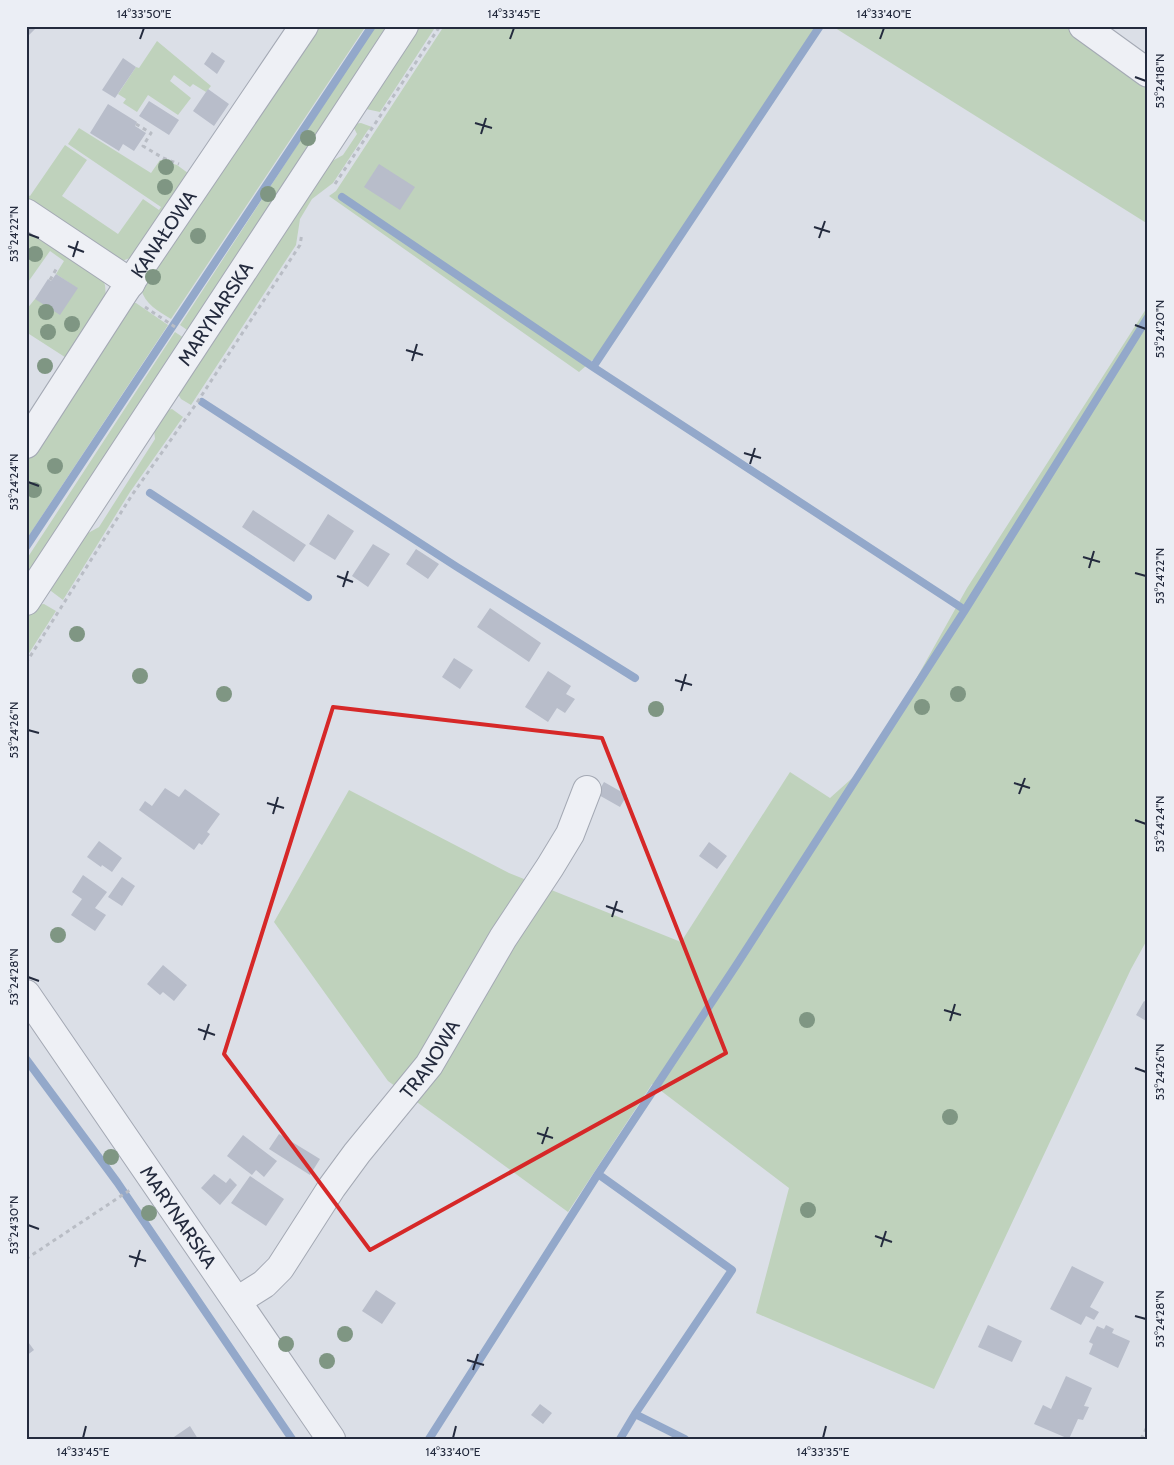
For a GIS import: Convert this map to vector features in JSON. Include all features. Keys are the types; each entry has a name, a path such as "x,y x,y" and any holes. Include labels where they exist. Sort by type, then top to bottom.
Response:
{"street":[{"name":"KANAŁOWA","path":"26,444 130,283 304,26"},
{"name":"MARYNARSKA","path":"26,601 404,26"},
{"path":"1082,26 1148,73"},
{"path":"26,213 130,283"},
{"name":"TRANOWA","path":"237,1301 264,1284 280,1268 356,1153 429,1065 503,938 570,834 587,790"},
{"name":"MARYNARSKA","path":"26,994 331,1439"}],"path":[{"path":"330,191 440,26"},
{"path":"136,124 150,133 143,146 163,158 183,166"},
{"path":"26,663 132,495 196,404 300,245 303,227"},
{"path":"50,280 59,264"},
{"path":"26,1259 133,1188"},
{"path":"1141,1439 1148,1425"}],"highlighted area":[{"path":"333,707 602,738 726,1053 370,1250 224,1054"}],"green space":[{"path":"313,26 366,26 171,319 149,303 141,289"},
{"path":"375,26 391,26 190,332 180,325"},
{"path":"415,26 436,26 380,112 366,109 365,104"},
{"path":"444,26 818,26 596,357 579,372 329,196 336,191"},
{"path":"832,26 1067,26 1148,82 1148,224"},
{"path":"157,41 211,86 206,92 193,84 190,87 174,75 170,81 191,98 178,115 148,95 137,112 123,103 126,99 118,94 136,67 139,68"},
{"path":"361,123 372,127 368,130 333,183 312,199 300,219 296,245 191,405 181,399 178,394 325,165 343,155 357,134 352,124"},
{"path":"79,128 151,173 160,160 177,165 192,176 130,258 122,261 26,204 26,194 30,196 65,145 87,160 62,196 118,234 143,199 159,210 161,207 68,144"},
{"path":"26,224 101,276 105,285 106,298 71,361 26,332 26,310 35,299 77,288 56,274 64,261 50,251 26,285"},
{"path":"130,303 136,303 168,325 26,540 26,463 115,321"},
{"path":"1148,306 1148,938 1131,969 934,1389 756,1313 789,1188 652,1084 568,1212 388,1081 274,922 349,790 509,873 681,942 790,772 830,798 869,763 967,588"},
{"path":"175,332 184,338 26,580 26,560"},
{"path":"172,409 183,417 130,492 63,600 51,591 49,585 81,537 99,527 155,439 154,430 164,411"},
{"path":"44,604 56,611 26,658 26,620 36,605"}],"building":[{"path":"26,26 38,26 26,38"},
{"path":"212,52 225,61 217,74 204,64"},
{"path":"123,58 136,67 115,98 102,90"},
{"path":"208,89 229,104 214,126 193,111"},
{"path":"149,101 179,120 169,135 139,116"},
{"path":"108,104 137,122 135,126 146,133 134,151 123,144 119,151 90,133"},
{"path":"379,164 415,187 400,210 364,187"},
{"path":"56,274 78,288 60,315 35,299 48,279 51,281"},
{"path":"253,510 306,545 294,562 242,527"},
{"path":"328,514 354,531 335,560 309,544"},
{"path":"373,544 390,554 368,587 352,576"},
{"path":"416,549 439,564 428,579 406,564"},
{"path":"490,608 541,643 529,662 477,627"},
{"path":"454,658 473,670 460,689 442,677"},
{"path":"548,671 571,686 566,694 575,699 565,713 557,708 548,722 525,707"},
{"path":"604,782 627,795 620,807 597,794"},
{"path":"165,788 179,797 185,789 220,814 207,832 210,834 202,845 199,843 194,850 139,810 145,801 152,806"},
{"path":"99,841 122,858 112,872 87,857"},
{"path":"709,842 727,856 717,869 699,856"},
{"path":"83,875 107,892 95,908 106,915 95,931 71,915 82,899 72,892"},
{"path":"122,877 135,886 122,906 108,897"},
{"path":"163,965 187,985 174,1001 163,992 160,995 147,984"},
{"path":"1144,1001 1148,1003 1148,1022 1136,1015"},
{"path":"279,1134 320,1159 310,1175 269,1149"},
{"path":"243,1135 277,1161 264,1177 256,1170 252,1175 227,1156"},
{"path":"214,1174 226,1183 230,1178 237,1185 220,1205 201,1188"},
{"path":"250,1176 284,1199 266,1226 231,1203"},
{"path":"1072,1266 1104,1282 1090,1307 1099,1312 1094,1320 1086,1316 1081,1325 1050,1309"},
{"path":"376,1290 396,1303 382,1324 362,1311"},
{"path":"988,1325 1022,1341 1012,1362 978,1347"},
{"path":"1106,1325 1114,1329 1112,1333 1130,1341 1118,1368 1089,1354 1093,1344 1089,1342 1097,1326 1104,1329"},
{"path":"26,1339 34,1350 26,1356"},
{"path":"1066,1376 1092,1388 1084,1406 1089,1407 1083,1420 1078,1419 1069,1439 1034,1424 1043,1405 1051,1409"},
{"path":"540,1404 552,1413 543,1424 531,1415"},
{"path":"190,1426 198,1439 171,1439"}],"waterway":[{"path":"26,547 372,26"},
{"path":"593,367 820,26"},
{"path":"342,197 593,367 965,610"},
{"path":"429,1439 598,1174 737,964 965,610 1148,317"},
{"path":"202,402 457,567 635,678"},
{"path":"150,493 308,597"},
{"path":"26,1059 117,1182 292,1439"},
{"path":"598,1174 732,1270 635,1414 685,1439"},
{"path":"620,1439 635,1414"}]}
